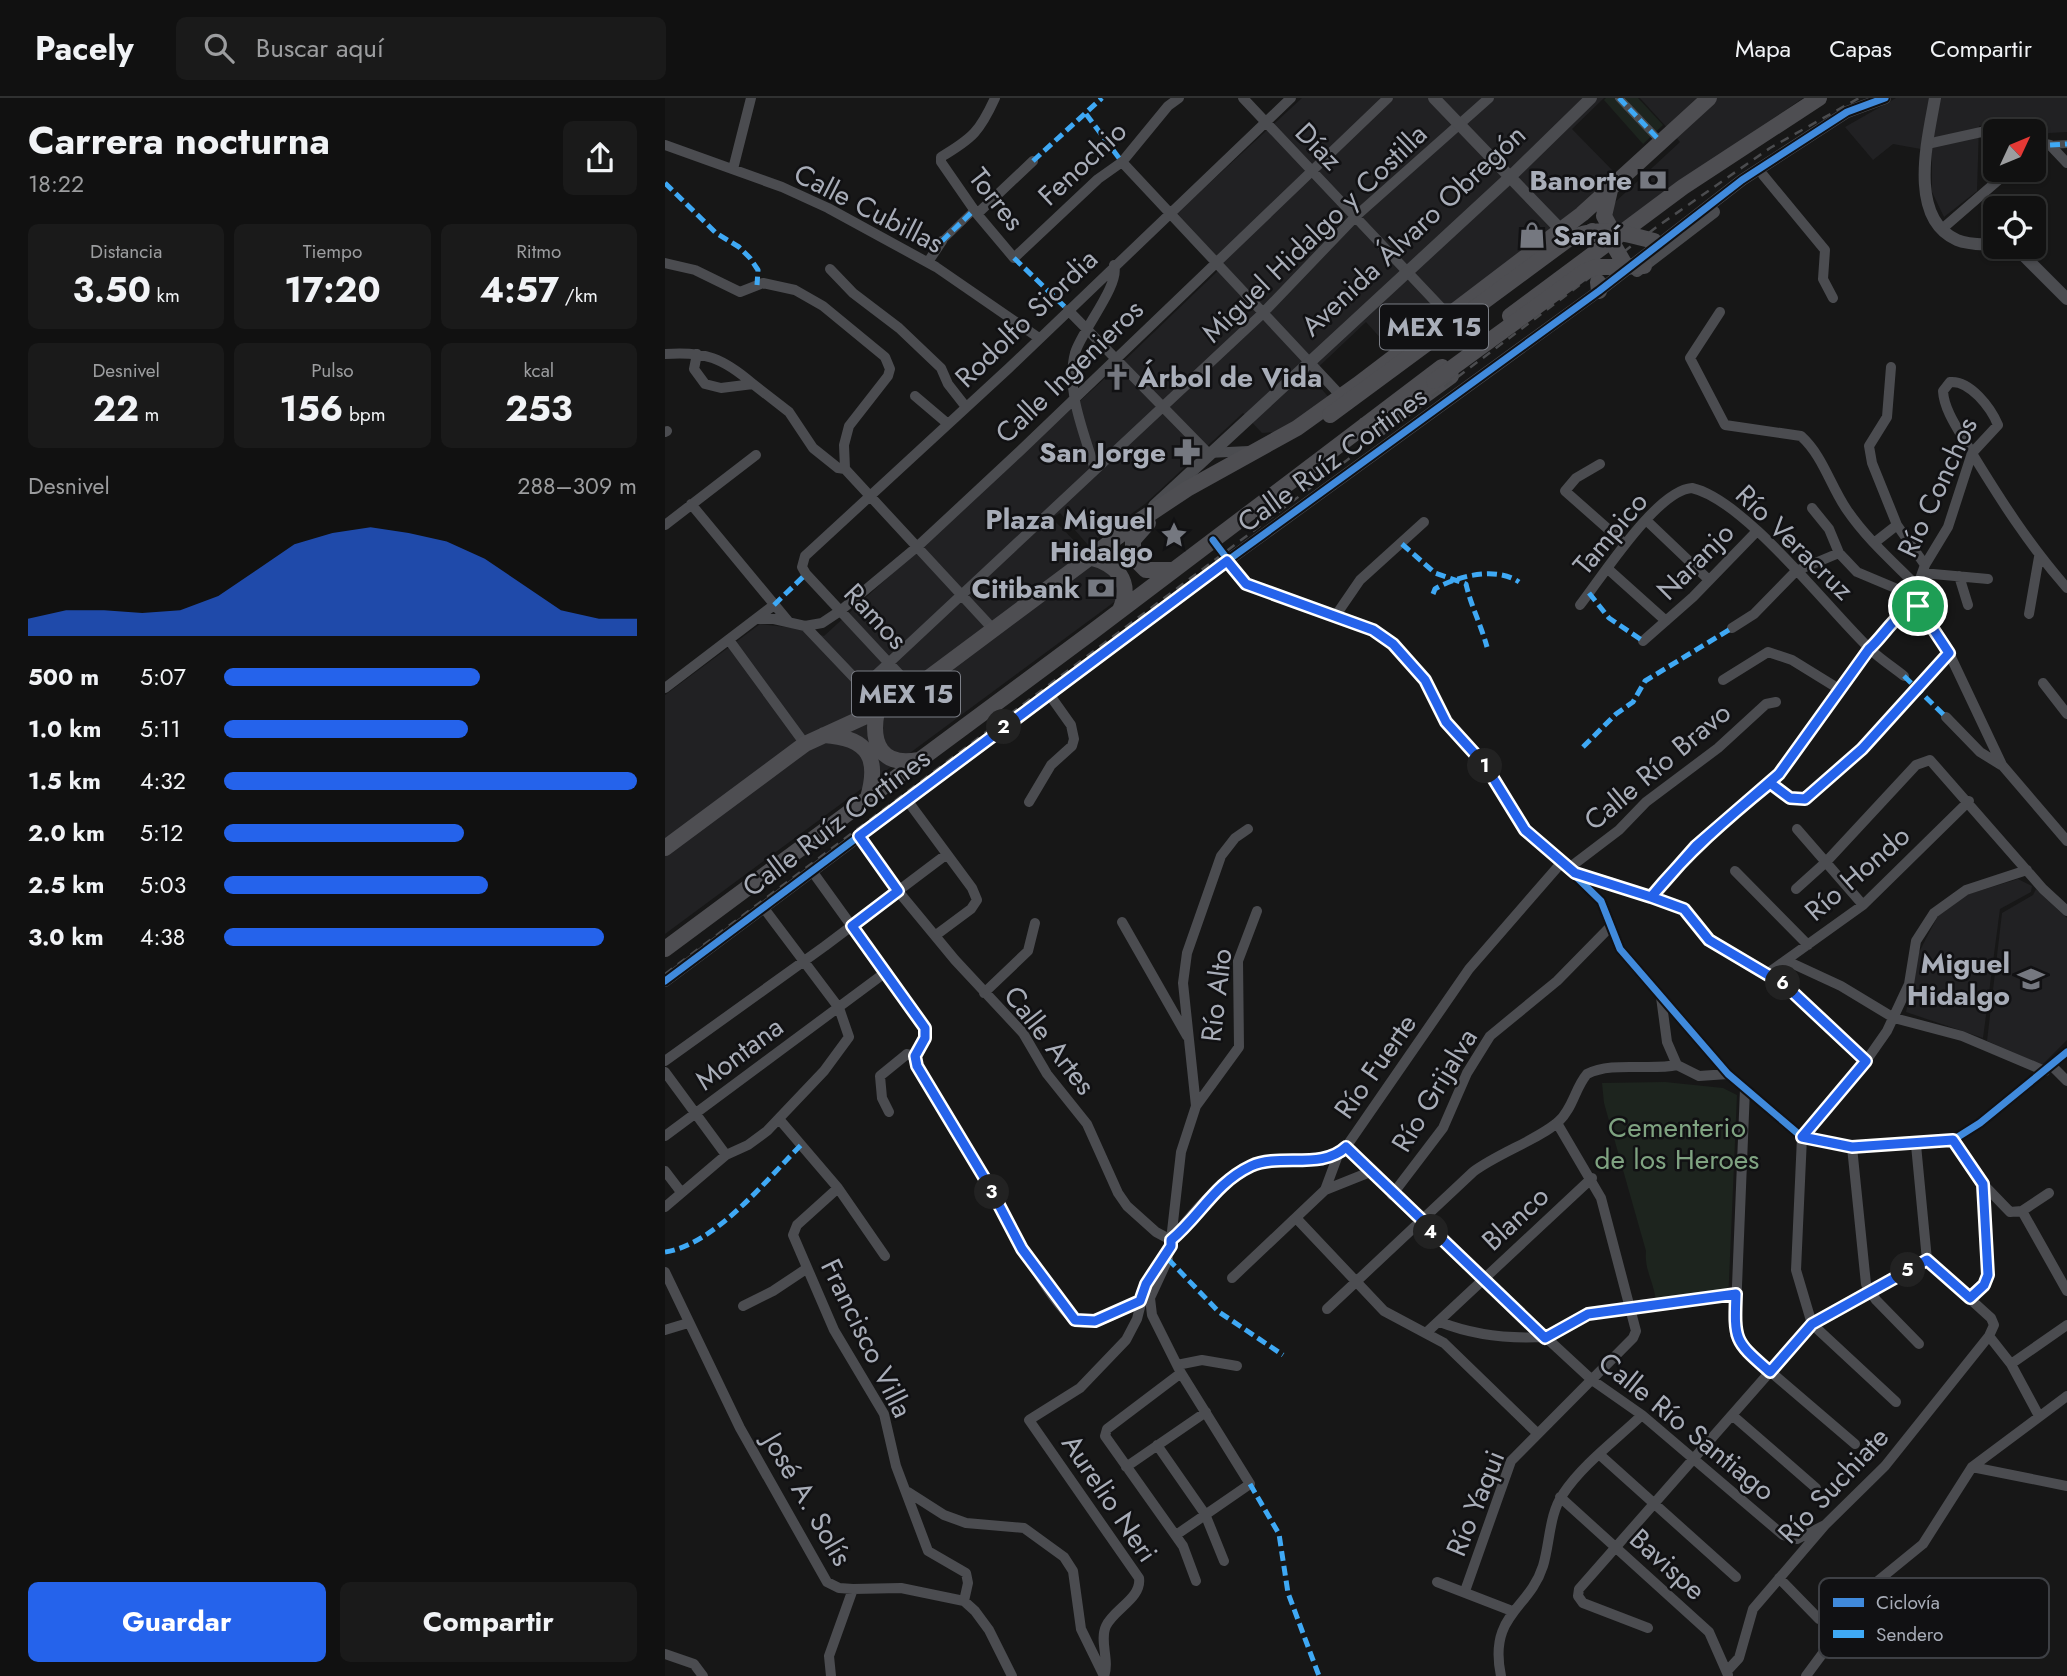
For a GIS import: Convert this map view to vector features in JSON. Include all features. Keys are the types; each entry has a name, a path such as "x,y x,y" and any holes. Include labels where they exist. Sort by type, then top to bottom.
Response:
{"highway":[{"name":"MEX 15","path":"1136,523 1214,474 1297,428 1449,316 1582,214 1709,98"},
{"name":"MEX 15","path":"665,949 867,801 1549,287 1609,274 1616,238 1683,187 1819,98"},
{"path":"1365,425 1380,428 1400,414 1720,166 1830,98"},
{"path":"1610,190 1604,216 1616,238"},
{"path":"1582,214 1609,274"},
{"path":"1591,230 1607,239 1609,274"},
{"path":"1297,428 1329,415 1391,373 1554,248 1591,230 1618,231 1658,241"},
{"path":"1523,260 1533,261 1543,269 1549,287"},
{"path":"1365,425 1380,419 1434,381 1609,274 1644,266"},
{"path":"1175,569 1146,570 1133,556 1133,540 1157,515 1214,474"},
{"name":"Avenida Álvaro Obregón","path":"665,849 805,744 877,711 913,689 1136,523"},
{"path":"1090,557 1112,566 1123,578 1126,597 1120,610"},
{"path":"867,801 873,776 877,711"},
{"path":"822,735 851,739 875,753 899,762 919,760"}],"street":[{"path":"733,169 751,98"},
{"name":"Torres","path":"995,98 977,133 965,144 941,157 944,168 1014,258"},
{"name":"Fenochio","path":"1014,258 1098,179 1122,162 1168,106 1179,98"},
{"name":"Díaz","path":"1243,98 1449,316"},
{"name":"Rodolfo Siordia","path":"806,574 802,567 805,556 1291,98"},
{"name":"Calle Ingenieros","path":"805,626 822,623 840,611 918,546 1388,98"},
{"path":"1434,98 1560,230"},
{"name":"Miguel Hidalgo y Costilla","path":"863,687 1262,314 1356,216 1489,98"},
{"name":"Avenida Álvaro Obregón","path":"1136,523 1208,453 1509,178 1591,98"},
{"path":"1619,98 1660,141"},
{"name":"Calle Ruíz Cortines","path":"665,981 1609,274 1787,148 1847,112 1885,98"},
{"path":"1935,98 1924,184 1933,215 1943,229 1958,240 1983,243"},
{"name":"Calle Ruíz Cortines","path":"1644,266 1763,175 1862,108"},
{"path":"1927,144 1983,132"},
{"path":"2048,144 2067,144"},
{"path":"2048,144 2067,163"},
{"name":"Calle Cubillas","path":"665,145 799,194 928,262 1039,338"},
{"path":"928,262 942,241 1033,161"},
{"path":"1122,162 1341,396"},
{"path":"1763,175 1825,250 1823,279 1833,298"},
{"path":"1943,229 1996,182"},
{"path":"2027,259 2067,299"},
{"path":"665,263 695,270 740,292 763,283 795,290 823,306 885,357 890,369 888,376 845,436 845,469 868,498 918,546 993,629"},
{"path":"1095,470 1075,399 1075,352 1116,277 1114,265"},
{"path":"830,269 853,293 899,328 941,368 966,407"},
{"path":"1068,310 1208,453 1253,451"},
{"path":"1720,312 1690,358 1720,420 1730,427 1801,436 1821,461 1848,512 1917,596 1949,653 2002,765 2067,841"},
{"path":"665,354 697,354 724,361 789,412 813,449 838,468 845,469"},
{"path":"697,354 694,369 705,384 721,387 753,384"},
{"path":"1891,367 1887,417 1869,446 1872,463 1897,525 1923,569 1988,579"},
{"name":"Río Conchos","path":"1917,596 1923,569 1948,527 1972,453 1998,424 1977,396 1955,382 1947,384 1943,391 1944,402 1972,453"},
{"path":"915,396 948,424"},
{"path":"1972,453 2039,557 2067,588"},
{"path":"665,525 756,455"},
{"path":"1600,464 1573,481 1565,491 1625,544"},
{"name":"Río Veracruz","path":"1677,492 1692,488 1711,495 1796,570 1869,649 1904,676"},
{"name":"Tampico","path":"1580,604 1625,544 1646,520 1677,492"},
{"path":"691,504 788,621"},
{"path":"1812,508 1829,529 1839,553 1863,576 1917,596"},
{"path":"1646,520 1709,580"},
{"path":"1336,615 1360,580 1424,522"},
{"path":"1874,543 1897,525"},
{"name":"Naranjo","path":"1643,641 1756,532"},
{"path":"1213,540 1246,584 1373,630 1413,663 1446,722 1497,782 1516,818 1601,901 1620,949 1728,1074 1802,1137 1852,1147 1916,1145 1953,1140 2067,1052"},
{"path":"1731,628 1754,614 1796,570 1839,553"},
{"path":"2029,614 2039,557"},
{"path":"1608,569 1666,621"},
{"name":"Ramos","path":"806,574 913,689"},
{"path":"1959,576 1968,605"},
{"path":"1651,897 1696,846 1770,783 1869,649 1885,635 1917,596"},
{"path":"665,688 774,605"},
{"path":"757,619 788,621 805,626 863,687 877,711"},
{"path":"729,640 805,744"},
{"path":"1723,680 1768,652 1792,660 1839,689"},
{"path":"1770,783 1798,800 1809,796 1862,749 1949,653"},
{"path":"2043,683 2067,714"},
{"path":"1029,802 1051,765 1072,746 1074,739 1071,725 1049,694"},
{"name":"Calle Río Bravo","path":"1569,868 1619,830 1646,802 1718,748 1766,704 1776,702"},
{"path":"1946,717 1980,752 2002,765"},
{"path":"1796,889 1826,862 1916,765 1930,760 2067,911"},
{"path":"907,800 977,900 971,909 936,934"},
{"name":"Río Hondo","path":"1768,973 1863,905 1969,801"},
{"path":"1196,1106 1183,983 1190,942 1221,856 1235,838 1248,829"},
{"path":"1797,829 1863,905"},
{"name":"Calle Artes","path":"859,836 898,891 984,993 1024,1032 1047,1074 1087,1124 1118,1193 1127,1206 1156,1232 1171,1240"},
{"path":"665,1061 947,854"},
{"path":"1569,868 1684,909 1709,940 1768,973 1799,996 1866,1061"},
{"name":"Río Fuerte","path":"1205,1514 1250,1484 1179,1369 1149,1305 1152,1290 1168,1259 1166,1252 1171,1240 1221,1186 1243,1171 1269,1161 1342,1151 1469,969 1569,868"},
{"path":"1895,1402 1812,1324 1796,1270 1802,1137 1866,1061 1894,1018 1909,984 1916,941 1934,912 1966,890 2027,870"},
{"path":"812,871 925,1028 925,1038 915,1056 917,1066 988,1184 1022,1249 1075,1320 1095,1321 1140,1301 1146,1284 1166,1252"},
{"path":"1735,871 1808,945"},
{"path":"665,1207 726,1155 758,1138 779,1119 824,1071 849,1037 839,1009 763,907"},
{"name":"Río Alto","path":"1171,1240 1181,1152 1196,1106 1239,1047 1237,969 1257,911"},
{"path":"1122,922 1189,1039"},
{"path":"984,993 1028,951 1034,923"},
{"name":"Río Grijalva","path":"1392,1195 1443,1128 1467,1073 1490,1037 1557,981 1611,927"},
{"path":"1787,961 1841,986 1894,1018 1962,1036 2048,1068 2065,1079 2067,1093"},
{"name":"Montana","path":"665,1136 886,972"},
{"path":"1661,997 1667,1042 1677,1065"},
{"path":"889,1112 882,1098 880,1076 907,1054 915,1056"},
{"path":"1327,1309 1420,1221 1492,1158 1557,1123 1574,1100 1582,1080 1594,1070 1656,1069 1677,1065 1699,1076 1728,1074"},
{"path":"665,1072 726,1155"},
{"path":"1745,1089 1735,1335 1744,1349 1855,1444"},
{"path":"779,1119 838,1188 885,1256"},
{"path":"1557,1123 1592,1178 1601,1198 1632,1310"},
{"path":"1953,1140 1983,1184 2010,1212 2022,1211 2049,1193"},
{"path":"1916,1145 1927,1260 1993,1321 1989,1336 2011,1364 2039,1416"},
{"path":"1852,1147 1864,1276 1869,1291 1919,1344"},
{"path":"1232,1278 1325,1190 1342,1151"},
{"name":"Calle Río Santiago","path":"1342,1151 1370,1172 1482,1280 1592,1380 1642,1415 1783,1535 1797,1539 1825,1525"},
{"path":"665,1171 681,1192"},
{"path":"1325,1190 1370,1172"},
{"name":"Blanco","path":"1426,1334 1592,1178"},
{"path":"1970,1298 1984,1285 1988,1275 1983,1184"},
{"name":"Francisco Villa","path":"838,1188 794,1229 797,1244 834,1330 884,1414 892,1452 928,1551 966,1573 968,1583 964,1601"},
{"path":"2022,1211 2067,1291"},
{"path":"1297,1219 1392,1317 1444,1343 1537,1433"},
{"path":"1648,1628 1583,1603 1578,1597 1579,1589 1812,1324 1927,1260"},
{"path":"743,1306 773,1291 806,1269"},
{"name":"José A. Solís","path":"665,1272 740,1427 795,1521 821,1574 833,1586 853,1589 901,1588 964,1601"},
{"path":"1440,1322 1459,1330 1491,1335 1544,1338 1588,1314 1736,1294"},
{"name":"Aurelio Neri","path":"1104,1676 1108,1661 1104,1632 1111,1618 1137,1592 1139,1578 1029,1420 1057,1404 1099,1371 1126,1340 1137,1319 1140,1301"},
{"name":"Río Yaqui","path":"1465,1591 1511,1461 1633,1338 1636,1331 1632,1310"},
{"path":"665,1330 688,1322"},
{"path":"2011,1364 2067,1325"},
{"name":"Río Suchiate","path":"1727,1673 1739,1658 1750,1613 1825,1525 1885,1466 1989,1336"},
{"path":"1196,1581 1176,1535 1107,1440 1107,1429 1179,1369 1214,1360 1237,1366"},
{"path":"1881,1578 1923,1544 1972,1466 2067,1396"},
{"path":"1126,1467 1206,1412"},
{"path":"1501,1676 1499,1647 1512,1611 1539,1575 1560,1497 1642,1415"},
{"path":"1732,1415 1817,1488"},
{"path":"1157,1445 1205,1514 1224,1561"},
{"path":"1600,1455 1736,1577"},
{"path":"1972,1466 2067,1486"},
{"path":"908,1492 944,1516 966,1523 1024,1528 1064,1557 1073,1571 1081,1629 1104,1676"},
{"name":"Bavispe","path":"1560,1497 1709,1632 1727,1673"},
{"path":"1176,1535 1205,1514"},
{"path":"1779,1578 1819,1619"},
{"path":"1437,1582 1512,1611"},
{"path":"831,1676 831,1648 853,1589"},
{"path":"964,1601 989,1630 1012,1676"},
{"path":"665,1654 701,1672"},
{"path":"1806,1676 1820,1658"}],"shaded area":[{"path":"1302,98 1604,98 1572,129 1614,172 1565,220 1393,352 1366,322 1310,375 1330,399 1275,432 1262,433 1243,413 1145,504 1088,545 1060,513 1052,518 1096,563 1113,566 1121,597 665,934 665,695 760,624 803,629 824,636 1127,358 1224,265 1177,213","holes":["1043,525 972,591 966,584"]},
{"path":"1640,98 1803,98 1617,226 1610,222 1613,204 1680,142"},
{"path":"1896,98 2067,98 2067,132 2046,134 2046,119 1983,119 1983,125 1979,126 1977,191 1944,217 1932,192 1932,151 1893,144 1873,160 1845,127"},
{"path":"2018,879 2032,886 2031,892 2000,909 1983,1038 1906,1012 1917,956 1942,908 1969,894"},
{"name":"Miguel Hidalgo","path":"2036,889 2067,918 2067,1040 2042,1065 1987,1041 2002,913 2033,895"}],"green space":[{"path":"1638,98 1663,125 1643,144 1604,100"},
{"name":"Cementerio de los Heroes","path":"1665,1082 1723,1088 1737,1095 1728,1303 1687,1300 1656,1303 1646,1251 1604,1103 1602,1083"}],"railway":[{"path":"665,974 1658,226 1770,148 1859,98"}],"marked path":[{"path":"1033,161 1102,98"},
{"path":"1619,98 1660,141"},
{"path":"1086,114 1122,162"},
{"path":"2050,145 2067,144"},
{"path":"665,183 716,233 739,247 750,258 758,270 757,285"},
{"path":"942,241 974,210"},
{"path":"1014,258 1068,310"},
{"path":"1402,544 1435,573 1466,584 1487,647"},
{"path":"774,605 806,574"},
{"path":"1433,594 1435,589 1444,584 1477,575 1499,575 1519,582"},
{"path":"1589,593 1609,618 1643,641"},
{"path":"1583,747 1616,714 1633,702 1645,681 1732,628"},
{"path":"1904,676 1946,717"},
{"path":"665,1252 684,1247 721,1224 802,1144"},
{"path":"1168,1259 1219,1312 1283,1355"},
{"path":"1250,1484 1279,1534 1288,1593 1319,1676"}],"cycle path":[{"path":"665,981 1227,561 1599,291 1742,180 1847,112 1885,98"},
{"path":"1213,540 1246,584 1373,630 1413,662 1446,722 1497,782 1516,818 1601,901 1620,949 1728,1074 1802,1137 1852,1147 1953,1140 1980,1123 2067,1052"}],"place":[{"name":"Banorte","path":"1653,180"},
{"name":"Saraí","path":"1532,235"},
{"name":"Árbol de Vida","path":"1117,377"},
{"name":"San Jorge","path":"1187,452"},
{"name":"Plaza Miguel Hidalgo","path":"1174,535"},
{"name":"Citibank","path":"1101,588"},
{"name":"Miguel Hidalgo","path":"2031,979"}],"route":[{"path":"1918,606 1903,611 1885,635 1869,649 1779,774 1696,846 1651,897 1575,873 1525,830 1485,765 1446,722 1425,680 1413,663 1393,644 1373,630 1336,615 1262,592 1246,584 1227,561 859,836 898,891 852,926 925,1028 925,1038 915,1056 917,1066 988,1184 1022,1249 1075,1320 1095,1321 1140,1301 1146,1284 1171,1246 1171,1240 1230,1178 1254,1165 1283,1159 1338,1155 1346,1147 1392,1195 1545,1338 1578,1318 1601,1311 1632,1310 1736,1294 1734,1326 1738,1342 1770,1372 1812,1324 1927,1260 1970,1298 1984,1285 1988,1275 1983,1184 1953,1140 1916,1145 1852,1147 1816,1142 1802,1137 1866,1061 1785,985 1709,940 1684,909 1651,897 1683,859 1696,846 1770,783 1790,798 1805,799 1880,730 1949,653 1918,606"}]}
